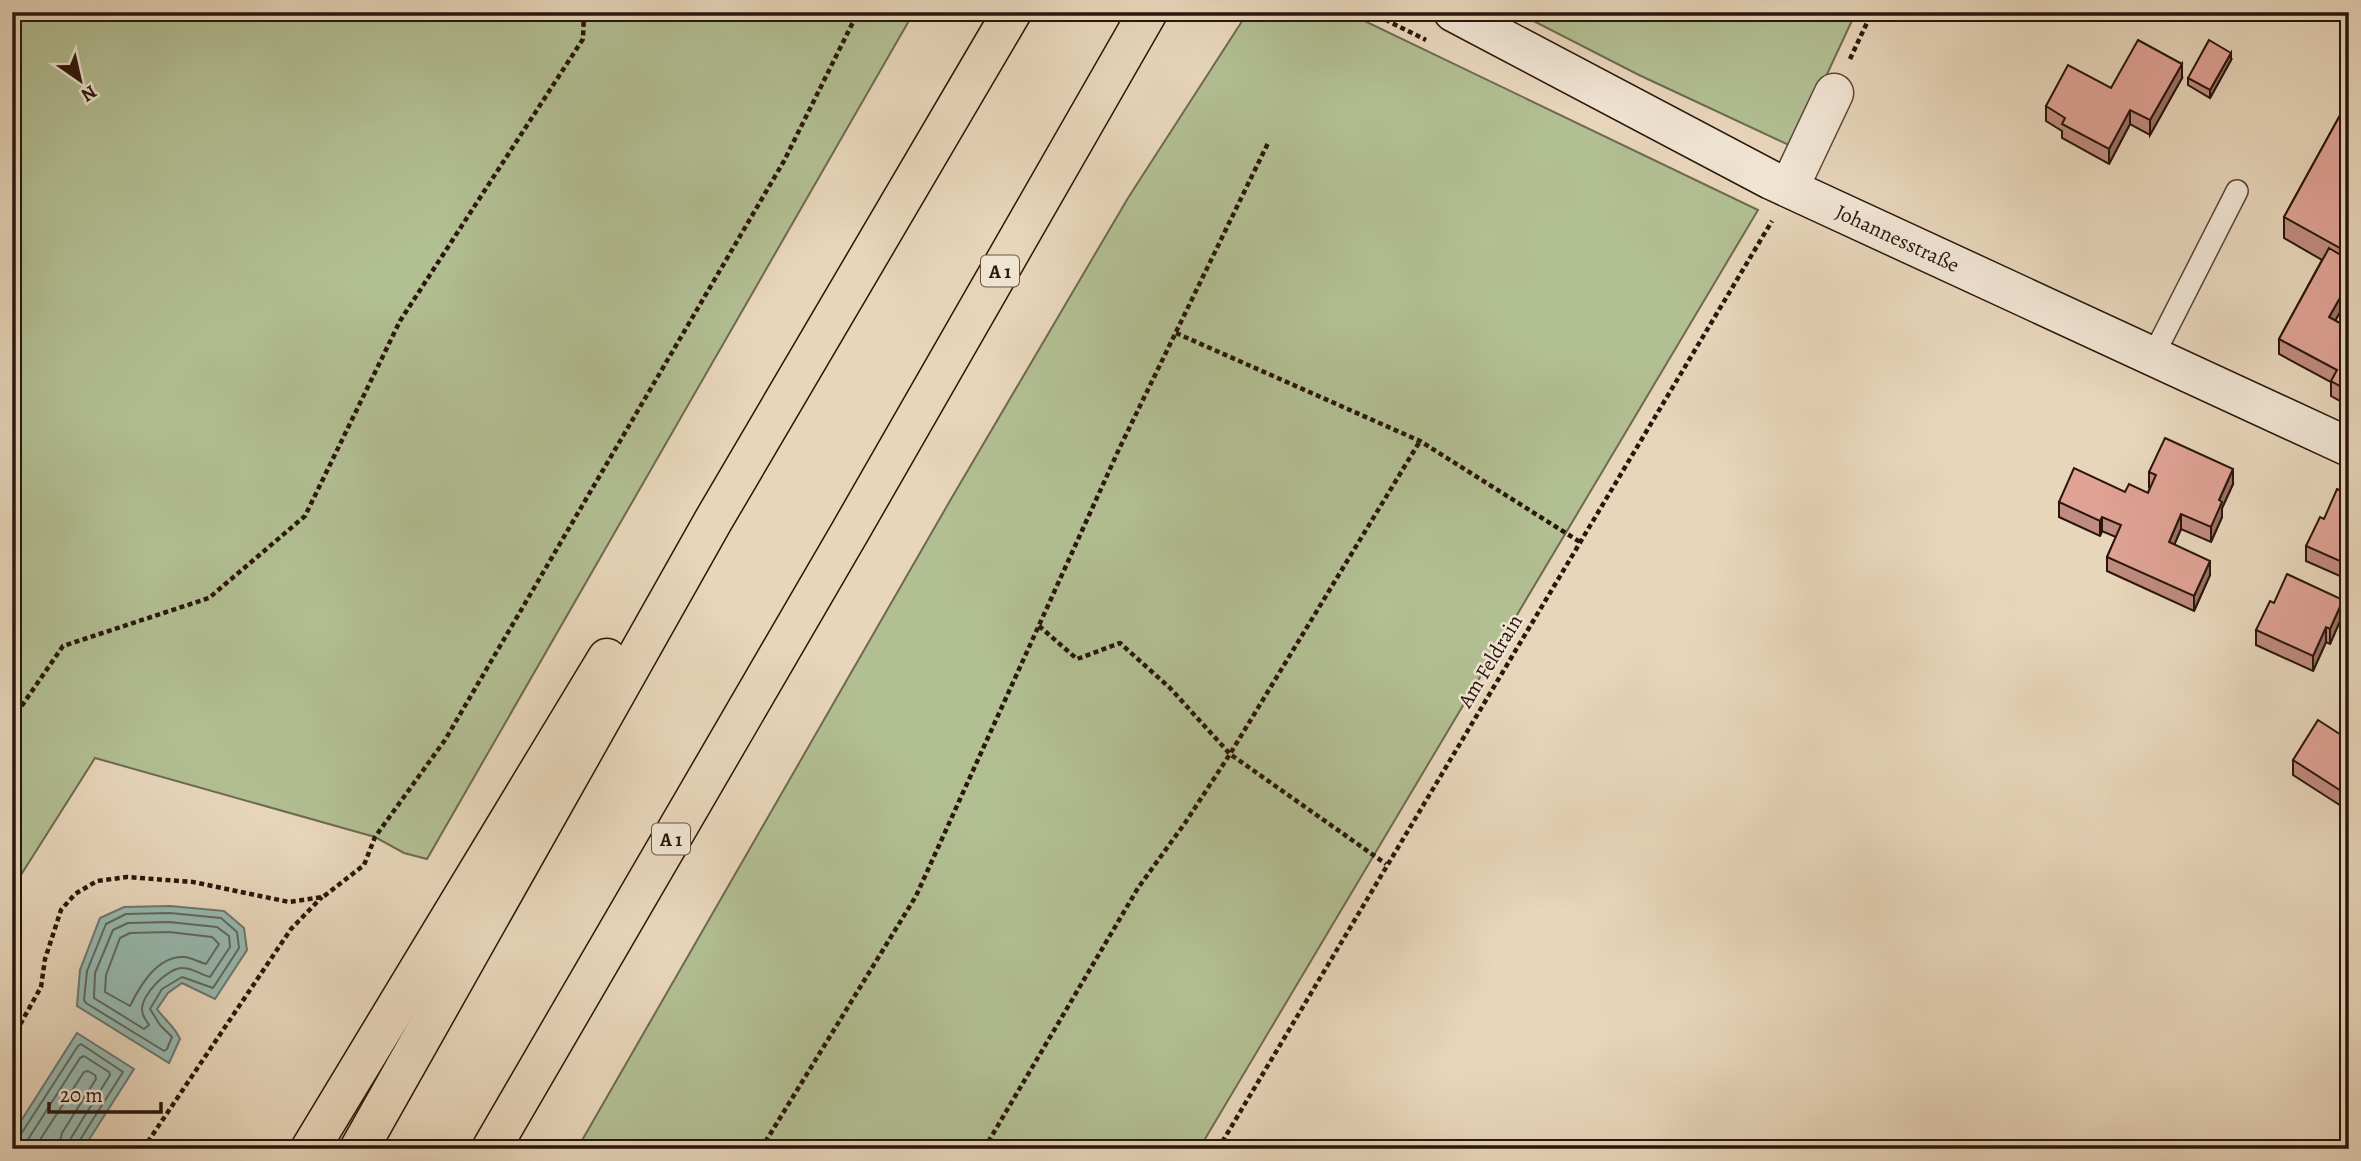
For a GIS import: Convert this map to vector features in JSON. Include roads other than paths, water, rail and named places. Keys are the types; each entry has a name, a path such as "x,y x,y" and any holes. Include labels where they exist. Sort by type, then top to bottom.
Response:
{"highway":[{"path":"359,1149 689,564 1012,12"},
{"name":"A 1","path":"491,1149 1148,12"},
{"path":"310,1149 651,585 689,564"}],"main road":[{"name":"Johannesstraße","path":"1453,12 1789,188 2349,447"},
{"path":"1789,188 1834,93"}],"lane":[{"path":"2153,356 2237,191"}],"water":[{"path":"170,906 224,911 244,928 247,950 215,999 182,983 168,993 157,1009 180,1039 169,1063 77,1006 80,970 100,918 124,907"},
{"path":"77,1033 134,1069 83,1149 12,1149 12,1135"}]}
